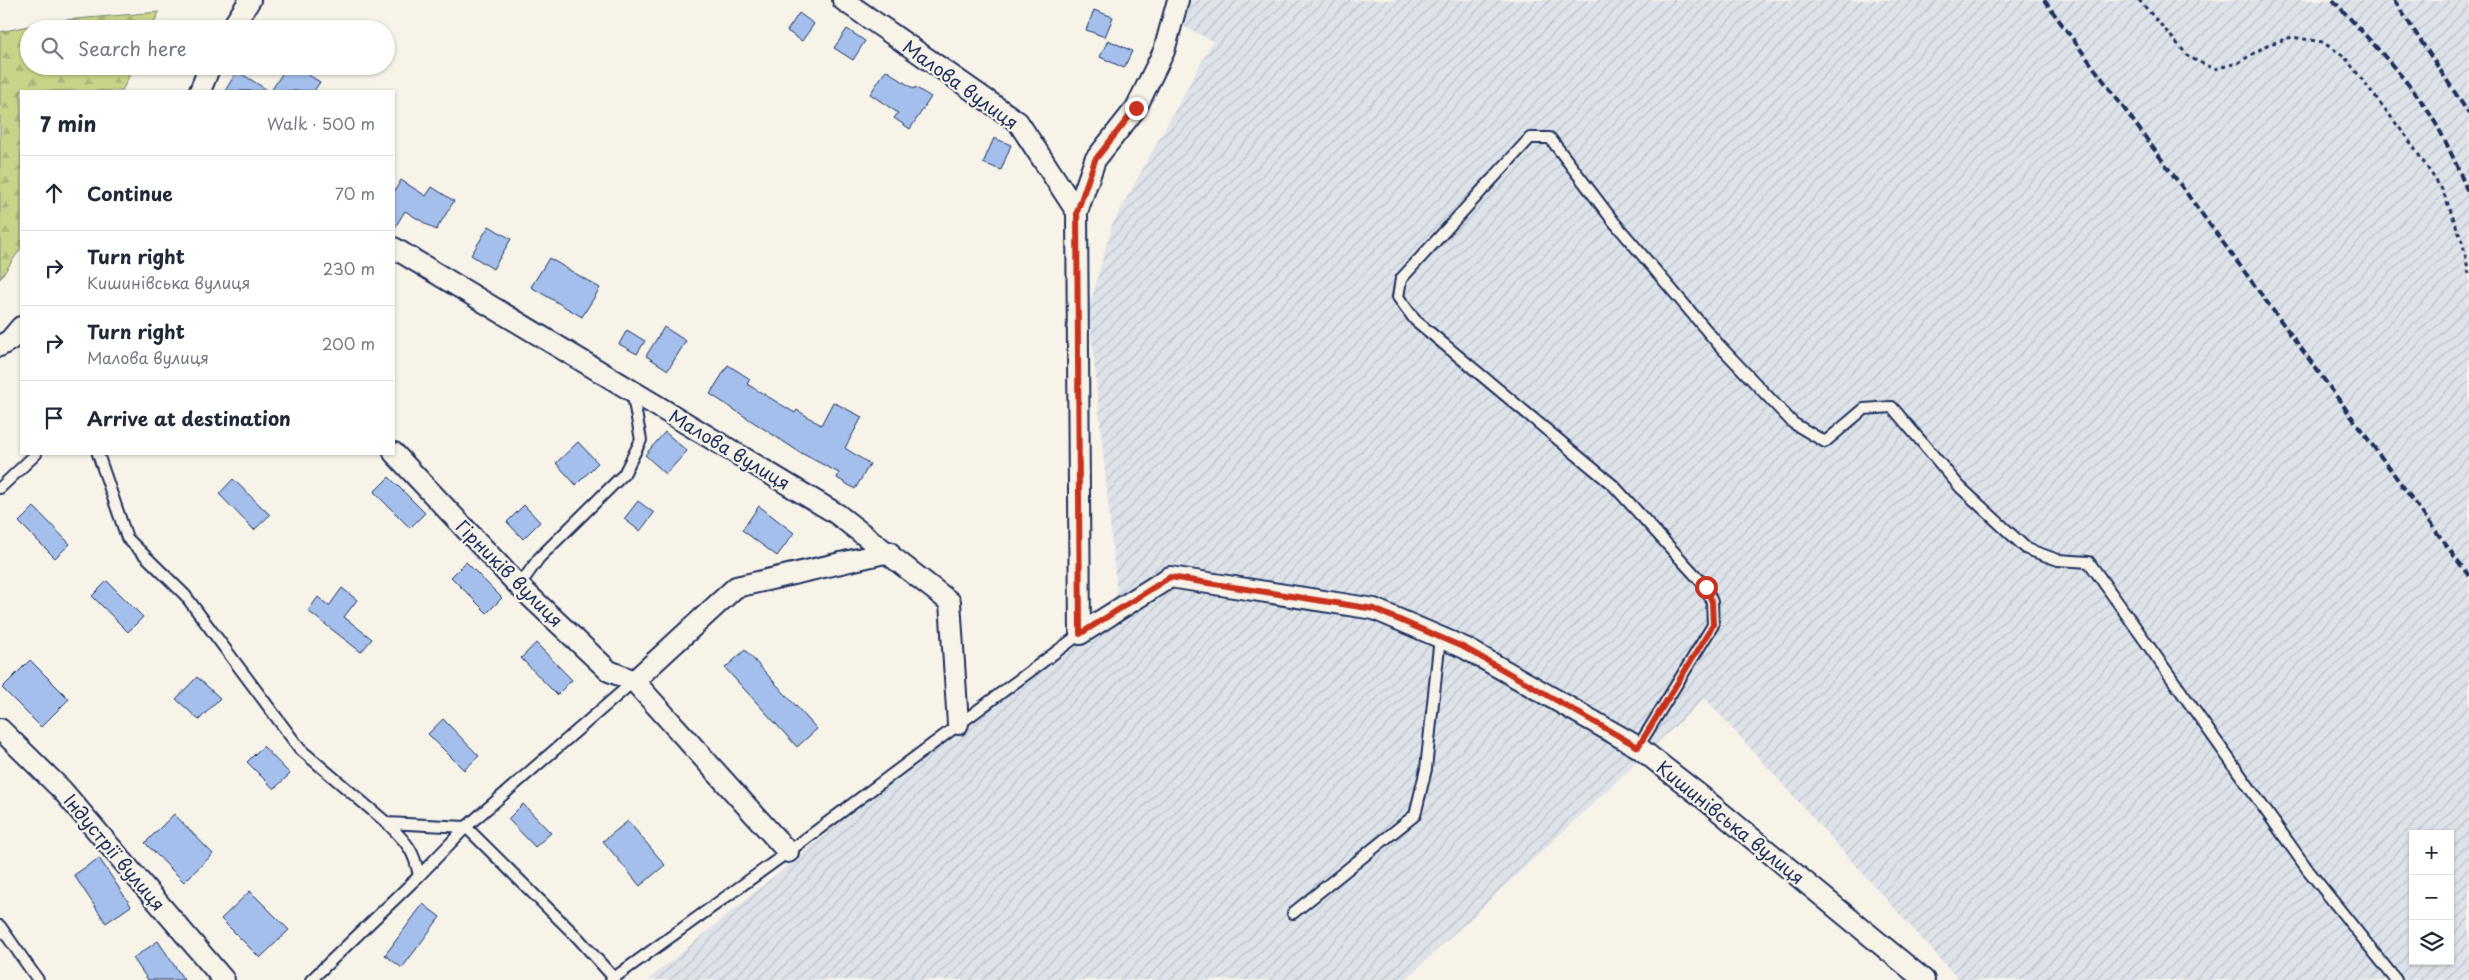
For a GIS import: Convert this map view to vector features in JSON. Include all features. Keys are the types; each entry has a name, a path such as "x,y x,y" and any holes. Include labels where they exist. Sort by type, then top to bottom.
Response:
{"street":[{"path":"236,20 250,0"},
{"name":"Малова вулиця","path":"843,0 1018,122 1077,212"},
{"path":"1080,634 1077,212 1095,160 1136,108 1164,51 1178,0"},
{"path":"200,90 206,75"},
{"name":"Малова вулиця","path":"395,249 632,389 837,514 889,552 950,602 958,724"},
{"path":"0,346 10,340 20,328"},
{"name":"Гірників вулиця","path":"395,455 519,586 609,671 634,681 788,852"},
{"path":"634,681 736,587 889,552"},
{"name":"Кишинівська вулиця","path":"1080,634 1170,577 1374,609 1465,648 1638,747 1702,797 1924,980"},
{"name":"Індустрії вулиця","path":"4,738 62,790 224,980"}],"lane":[{"path":"1638,747 1713,625 1712,602 1706,587 1614,486 1415,320 1398,297 1401,280 1530,138 1550,138 1614,222 1719,345 1793,424 1825,442 1864,409 1892,407 1960,487 2027,549 2058,560 2089,562 2308,870 2396,980"},
{"path":"519,586 539,558 624,474 641,440 632,389"},
{"path":"0,488 35,455"},
{"path":"98,455 127,538 185,595 300,749 388,823 404,840 415,856 419,876"},
{"path":"388,823 466,827 578,938 613,979 788,852 1080,634"},
{"path":"1293,913 1415,815 1426,769 1440,637"},
{"path":"311,980 419,876 466,827 634,681"},
{"path":"0,926 38,980"}],"path":[{"path":"2139,0 2189,58 2214,70 2238,63 2267,45 2292,37 2322,42 2344,56 2408,139 2443,191 2463,244 2469,274"}],"shaded area":[{"path":"1182,0 2469,0 2469,980 1959,980 1705,698 1405,980 648,980 1117,595 1089,308 1112,225 1213,41 1175,22"}],"green space":[{"path":"159,12 155,20 64,20"},
{"path":"20,28 20,75 130,75 122,90 20,90 20,249 0,279 0,32"}],"building":[{"path":"1094,10 1113,17 1105,37 1086,30"},
{"path":"799,13 814,24 802,41 787,31"},
{"path":"847,29 865,41 853,60 834,48"},
{"path":"1108,40 1132,51 1124,68 1100,57"},
{"path":"886,70 914,89 915,87 931,97 910,129 894,118 898,113 870,94"},
{"path":"235,75 243,75 267,90 226,90"},
{"path":"281,75 309,75 320,82 315,90 272,90"},
{"path":"994,138 1011,145 1001,170 983,163"},
{"path":"401,180 426,196 432,187 454,201 436,230 405,211 395,227 395,190"},
{"path":"489,226 511,239 493,269 471,255"},
{"path":"549,258 600,288 582,317 531,287"},
{"path":"664,327 686,341 668,370 646,356"},
{"path":"627,330 645,341 637,354 619,344"},
{"path":"728,365 750,379 747,384 795,413 797,410 821,425 833,402 862,417 845,448 870,464 855,489 837,478 839,473 801,453 710,394"},
{"path":"665,432 687,451 666,474 645,455"},
{"path":"578,442 598,463 576,485 556,463"},
{"path":"389,477 425,513 410,528 374,492"},
{"path":"233,479 270,515 254,530 219,494"},
{"path":"638,501 654,513 640,531 624,519"},
{"path":"524,505 540,522 523,539 507,522"},
{"path":"759,506 794,533 777,556 742,530"},
{"path":"34,507 70,544 55,558 19,522"},
{"path":"466,562 502,598 487,613 451,577"},
{"path":"107,581 143,617 128,632 92,596"},
{"path":"342,588 357,600 344,617 372,639 361,652 308,611 318,597 329,606"},
{"path":"536,643 572,680 557,695 521,658"},
{"path":"745,650 817,729 797,747 725,668"},
{"path":"30,660 69,699 41,727 2,688"},
{"path":"197,677 220,698 199,720 176,699"},
{"path":"443,719 479,756 464,770 428,734"},
{"path":"263,746 290,774 274,789 247,762"},
{"path":"523,804 551,833 535,847 508,819"},
{"path":"174,814 213,854 184,882 145,843"},
{"path":"628,821 665,865 640,886 603,841"},
{"path":"99,858 131,906 106,923 74,875"},
{"path":"250,891 289,930 260,958 221,919"},
{"path":"423,904 440,917 402,968 385,955"},
{"path":"158,941 184,980 148,980 133,958"}],"railway":[{"path":"2044,0 2469,576"},
{"path":"2333,0 2390,63 2422,102 2442,135 2469,195"},
{"path":"2394,0 2469,114"}],"route":[{"path":"1136,108 1095,160 1077,212 1080,634 1170,577 1374,609 1465,648 1638,747 1713,625 1712,602 1706,587"}]}
